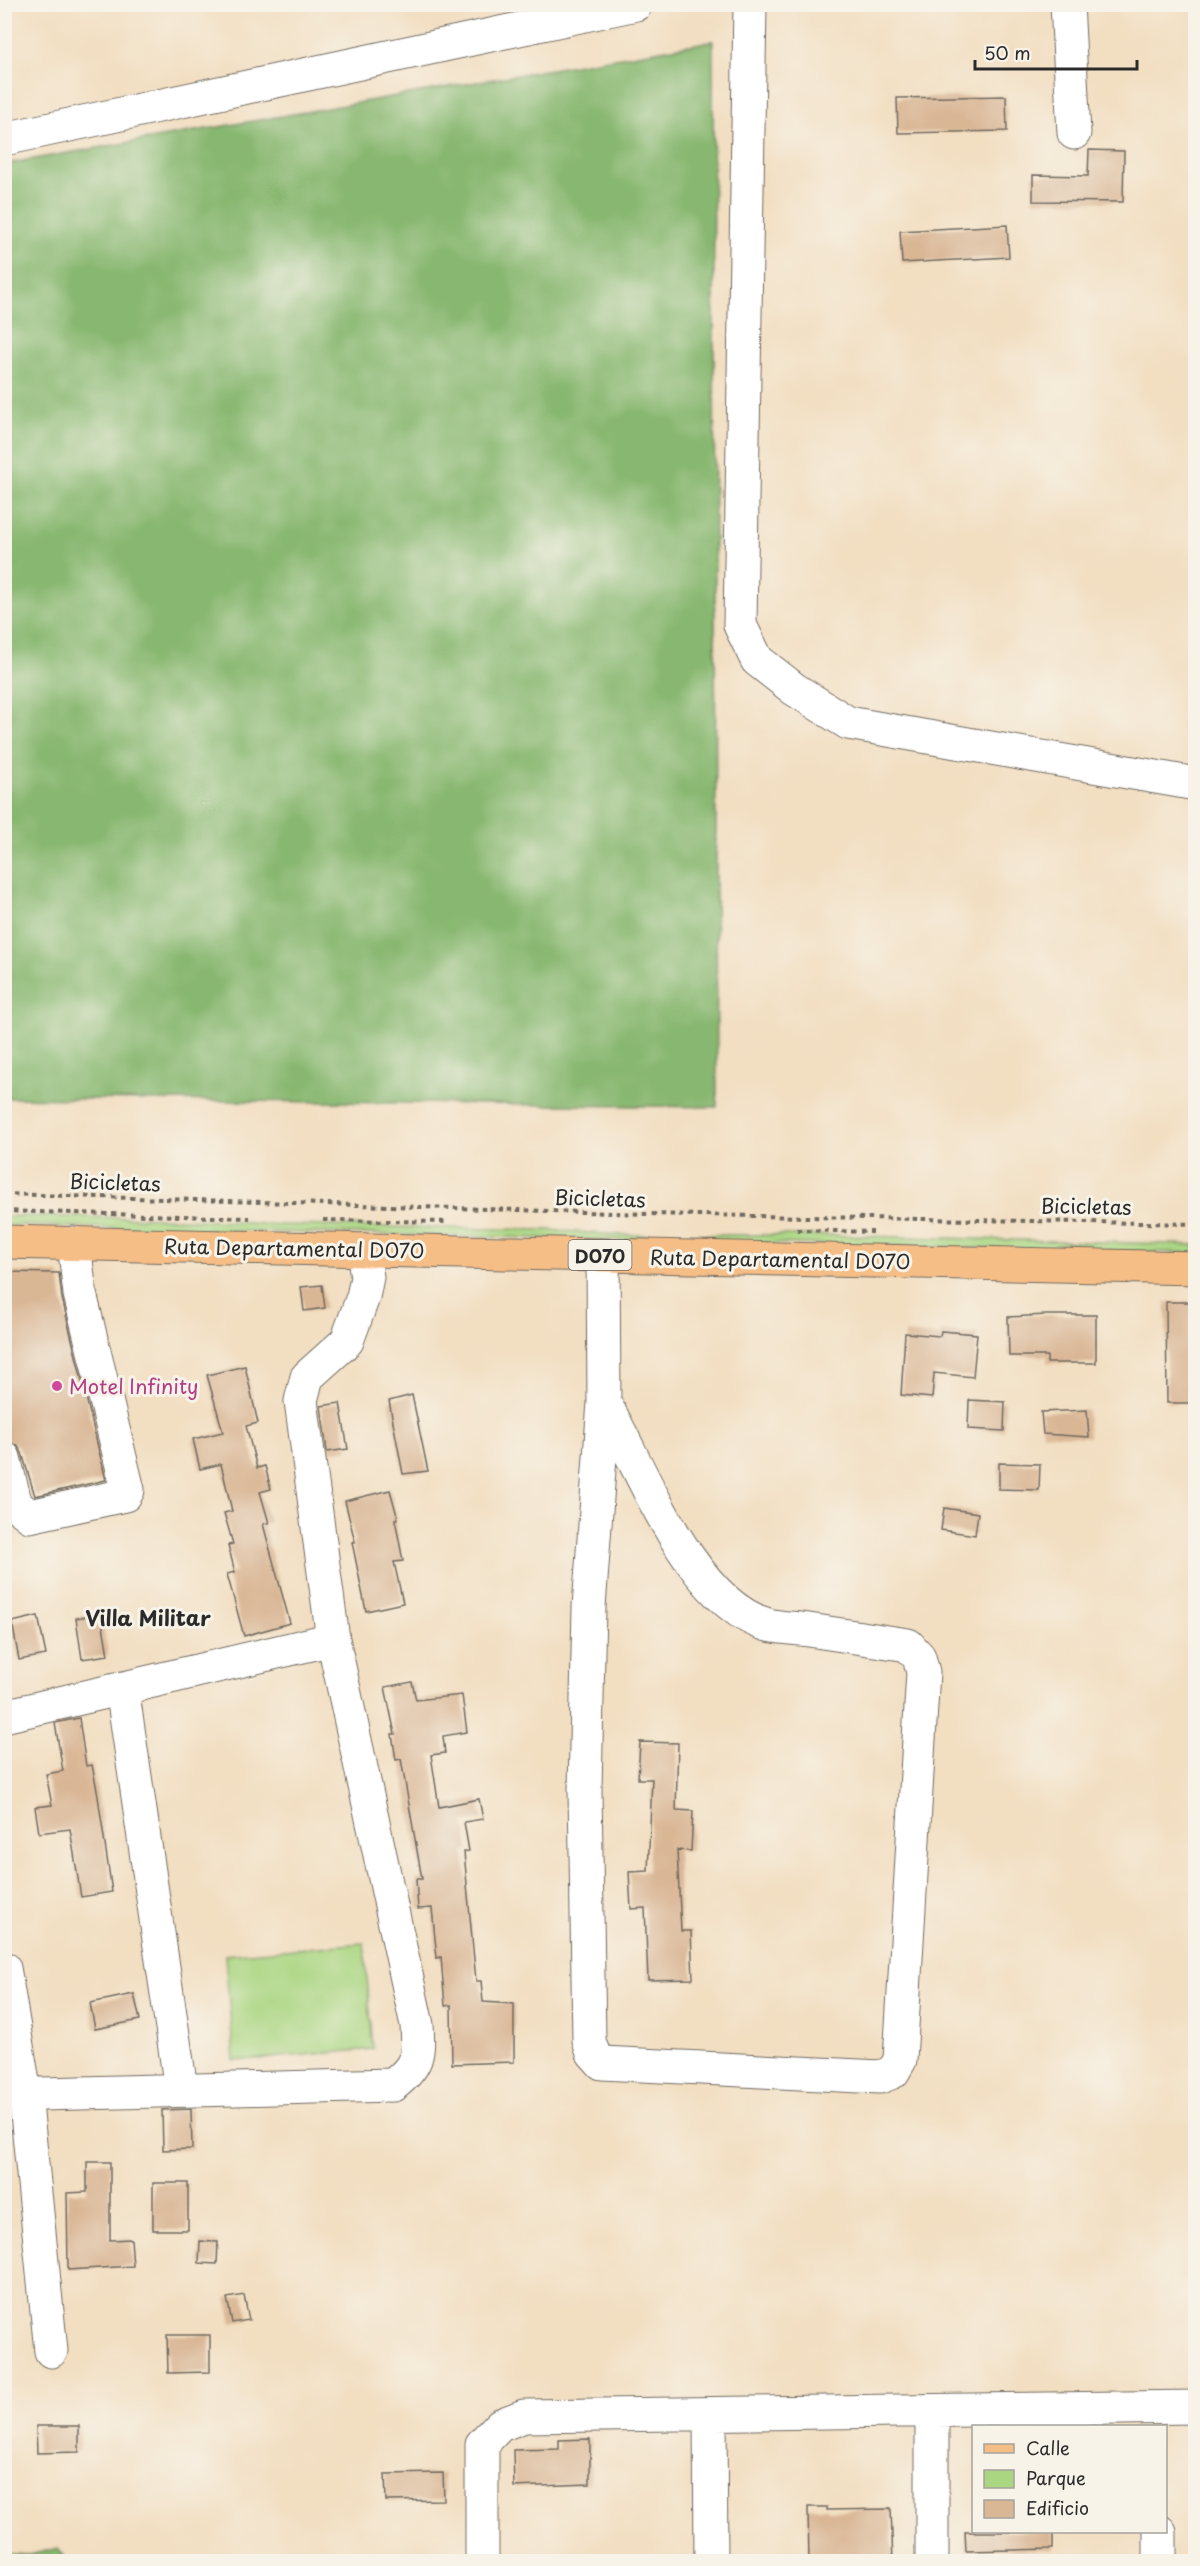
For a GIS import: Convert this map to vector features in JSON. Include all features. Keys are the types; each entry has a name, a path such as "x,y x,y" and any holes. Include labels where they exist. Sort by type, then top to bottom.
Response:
{"main road":[{"name":"Ruta Departamental D070","path":"4,1242 1196,1268"}],"street":[{"path":"4,139 636,4"},
{"path":"750,4 740,625 757,660 794,689 848,723 1196,784"},
{"path":"1067,4 1074,133"},
{"path":"4,1458 15,1505 30,1516 124,1495 128,1490 80,1294 75,1243"},
{"path":"15,2095 393,2085 410,2072 418,2052 417,2025 333,1639 301,1401 307,1377 346,1341 363,1297 367,1277 363,1250"},
{"path":"603,1255 604,1402 589,1607 585,1790 589,2041 592,2053 602,2063 880,2077 893,2072 900,2060 923,1672 919,1657 908,1645 768,1625 728,1604 706,1582 666,1520 604,1402"},
{"path":"4,1716 333,1639"},
{"path":"122,1688 181,2089"},
{"path":"4,1968 15,2095 51,2351"},
{"path":"482,2562 482,2444 500,2426 524,2416 932,2411 1162,2417 1196,2407"},
{"path":"932,2411 932,2562"},
{"path":"710,2414 711,2562"},
{"path":"1160,2533 1160,2562"}],"path":[{"name":"Bicicletas","path":"4,1194 646,1214 1196,1224"}],"green space":[{"path":"713,41 717,1107 5,1098 5,164"},
{"path":"5,1216 168,1218 281,1225 548,1230 620,1235 823,1235 1171,1244 1195,1245 1196,1253 5,1225"},
{"path":"364,1943 373,2049 234,2061 225,1955"},
{"path":"58,2548 64,2561 5,2561 5,2554 30,2555"}],"building":[{"path":"1006,96 1007,131 898,133 897,98"},
{"path":"1089,150 1124,151 1123,202 1033,201 1033,175 1088,176"},
{"path":"1007,225 1009,257 902,263 900,231"},
{"name":"Motel Infinity","path":"4,1272 59,1273 62,1298 106,1480 35,1496 22,1453 17,1445 4,1440"},
{"path":"322,1285 325,1308 304,1311 301,1287"},
{"path":"1166,1302 1196,1302 1196,1403 1167,1403"},
{"path":"1096,1315 1096,1363 1047,1363 1047,1356 1009,1356 1008,1317"},
{"path":"941,1331 977,1334 973,1377 934,1373 932,1398 901,1395 905,1333 940,1336"},
{"path":"245,1366 258,1423 246,1426 257,1468 265,1466 271,1489 260,1492 269,1523 263,1524 290,1623 244,1636 227,1574 235,1572 228,1545 233,1544 224,1513 232,1511 221,1464 200,1469 193,1439 223,1432 207,1375"},
{"path":"412,1395 428,1471 403,1474 389,1401"},
{"path":"969,1400 1005,1402 1004,1431 968,1429"},
{"path":"340,1403 348,1449 327,1452 321,1406"},
{"path":"1087,1410 1089,1437 1043,1434 1041,1412"},
{"path":"999,1463 1040,1464 1039,1490 999,1489"},
{"path":"390,1490 398,1519 395,1519 403,1561 394,1562 403,1603 366,1611 352,1542 355,1542 345,1501"},
{"path":"944,1508 978,1513 975,1535 941,1530"},
{"path":"101,1614 108,1655 82,1659 76,1618"},
{"path":"38,1616 46,1655 19,1660 12,1622"},
{"path":"412,1682 416,1700 462,1695 467,1732 443,1736 445,1753 431,1755 439,1807 479,1799 483,1819 464,1822 469,1851 464,1852 476,1981 481,1981 483,2002 514,2004 514,2062 452,2064 451,2005 445,2006 441,1957 437,1958 432,1908 418,1909 416,1879 422,1879 401,1759 396,1760 392,1734 395,1734 385,1687"},
{"path":"79,1718 86,1766 92,1765 97,1790 112,1892 81,1897 70,1829 39,1833 35,1807 52,1805 46,1774 63,1771 55,1723"},
{"path":"640,1742 678,1743 676,1810 693,1811 691,1851 677,1850 681,1931 691,1931 693,1979 648,1980 645,1908 631,1909 629,1872 648,1871 652,1779 638,1779"},
{"path":"134,1994 140,2020 95,2029 90,2003"},
{"path":"191,2109 192,2149 163,2150 162,2110"},
{"path":"87,2162 110,2162 110,2240 131,2239 133,2266 68,2270 67,2193 87,2192"},
{"path":"153,2183 188,2183 188,2230 153,2230"},
{"path":"200,2241 218,2242 217,2264 199,2263"},
{"path":"244,2295 249,2320 232,2323 227,2298"},
{"path":"167,2335 210,2335 210,2372 168,2373"},
{"path":"36,2426 79,2426 79,2452 37,2453"},
{"path":"590,2439 590,2484 514,2487 513,2450 559,2449 559,2440"},
{"path":"443,2473 444,2500 386,2501 385,2474"},
{"path":"808,2507 827,2507 827,2510 891,2509 893,2562 809,2562"},
{"path":"965,2532 1053,2533 1053,2549 966,2551"}],"place":[{"name":"Motel Infinity","path":"57,1386"}],"district":[{"name":"Villa Militar","path":"148,1617"}]}
